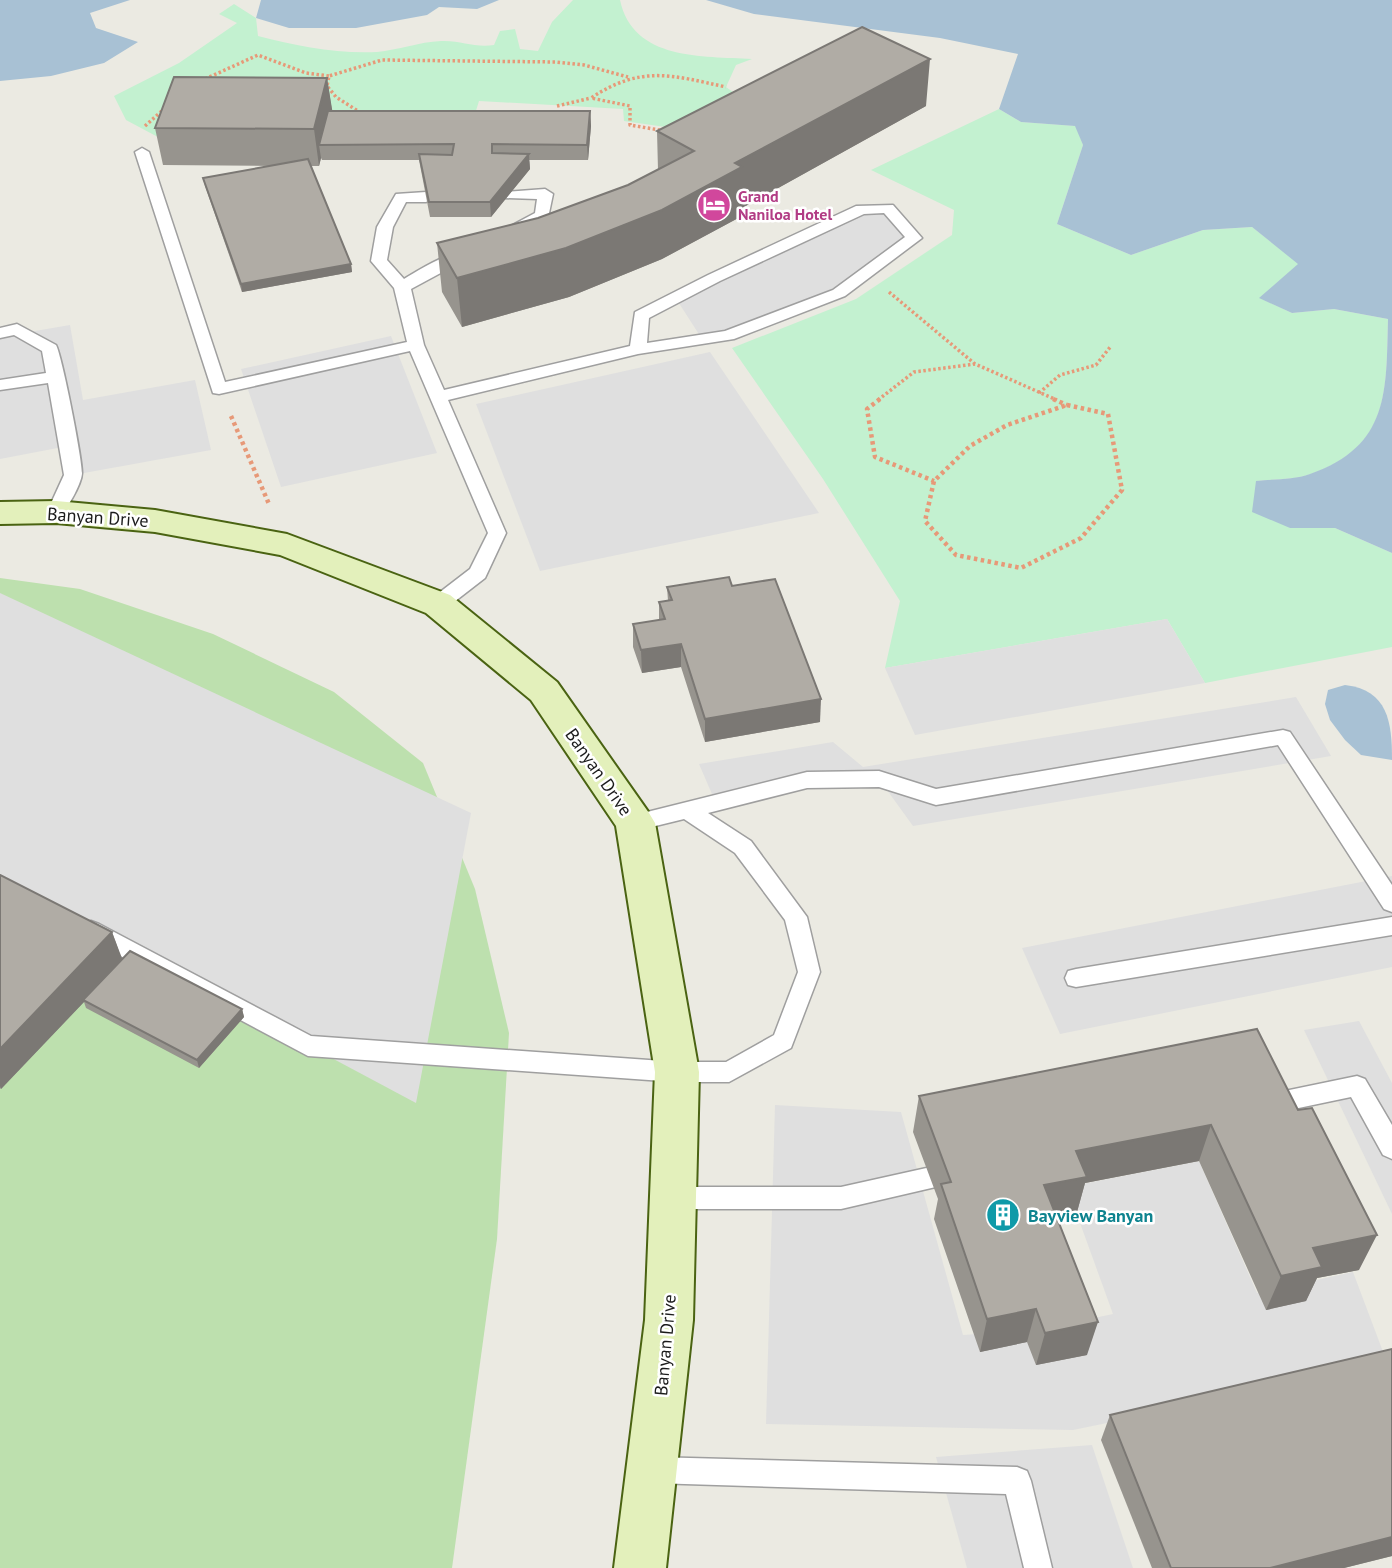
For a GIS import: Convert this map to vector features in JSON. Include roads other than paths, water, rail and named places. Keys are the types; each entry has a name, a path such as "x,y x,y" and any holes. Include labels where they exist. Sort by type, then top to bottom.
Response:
{"street":[{"name":"Banyan Drive","path":"0,513 56,512 155,521 287,545 438,604 544,691 635,823 677,1072 669,1320 640,1568"}],"lane":[{"path":"142,152 219,390 416,345"},
{"path":"402,287 430,270 487,245 542,215 545,194 509,195"},
{"path":"426,197 401,197 384,227 379,261 402,287 416,345 497,533 478,573 438,604"},
{"path":"439,397 638,349 728,335 839,293 914,237 888,208 861,209 640,316 638,349"},
{"path":"0,333 17,329 50,349 73,475 56,512"},
{"path":"0,385 56,377"},
{"path":"635,823 686,808 807,780 879,779 936,797 1283,737 1392,902"},
{"path":"74,921 308,1046 677,1072 729,1072 783,1041 809,972 796,917 743,847 686,808"},
{"path":"1076,978 1392,926"},
{"path":"1263,1106 1357,1086 1392,1148"},
{"path":"673,1198 841,1198 931,1178"},
{"path":"653,1469 1017,1481 1038,1568"}],"water":[{"path":"0,0 130,0 90,13 96,28 138,42 104,63 51,76 0,81"},
{"path":"261,0 499,0 477,9 439,7 427,15 356,28 289,28 256,18"},
{"path":"706,0 1392,0 1392,553 1335,528 1290,528 1252,512 1256,481 1310,474 1336,462 1356,448 1369,432 1384,392 1388,319 1334,309 1292,313 1259,298 1298,264 1252,227 1203,230 1131,255 1057,224 1083,145 1075,126 1021,122 999,109 1018,54 940,38 754,14"},
{"path":"1345,685 1370,693 1385,710 1391,733 1392,760 1361,755 1330,720 1325,704 1328,690"}],"place":[{"name":"Grand Naniloa Hotel","path":"714,205"},
{"name":"Bayview Banyan","path":"1003,1215"}]}
